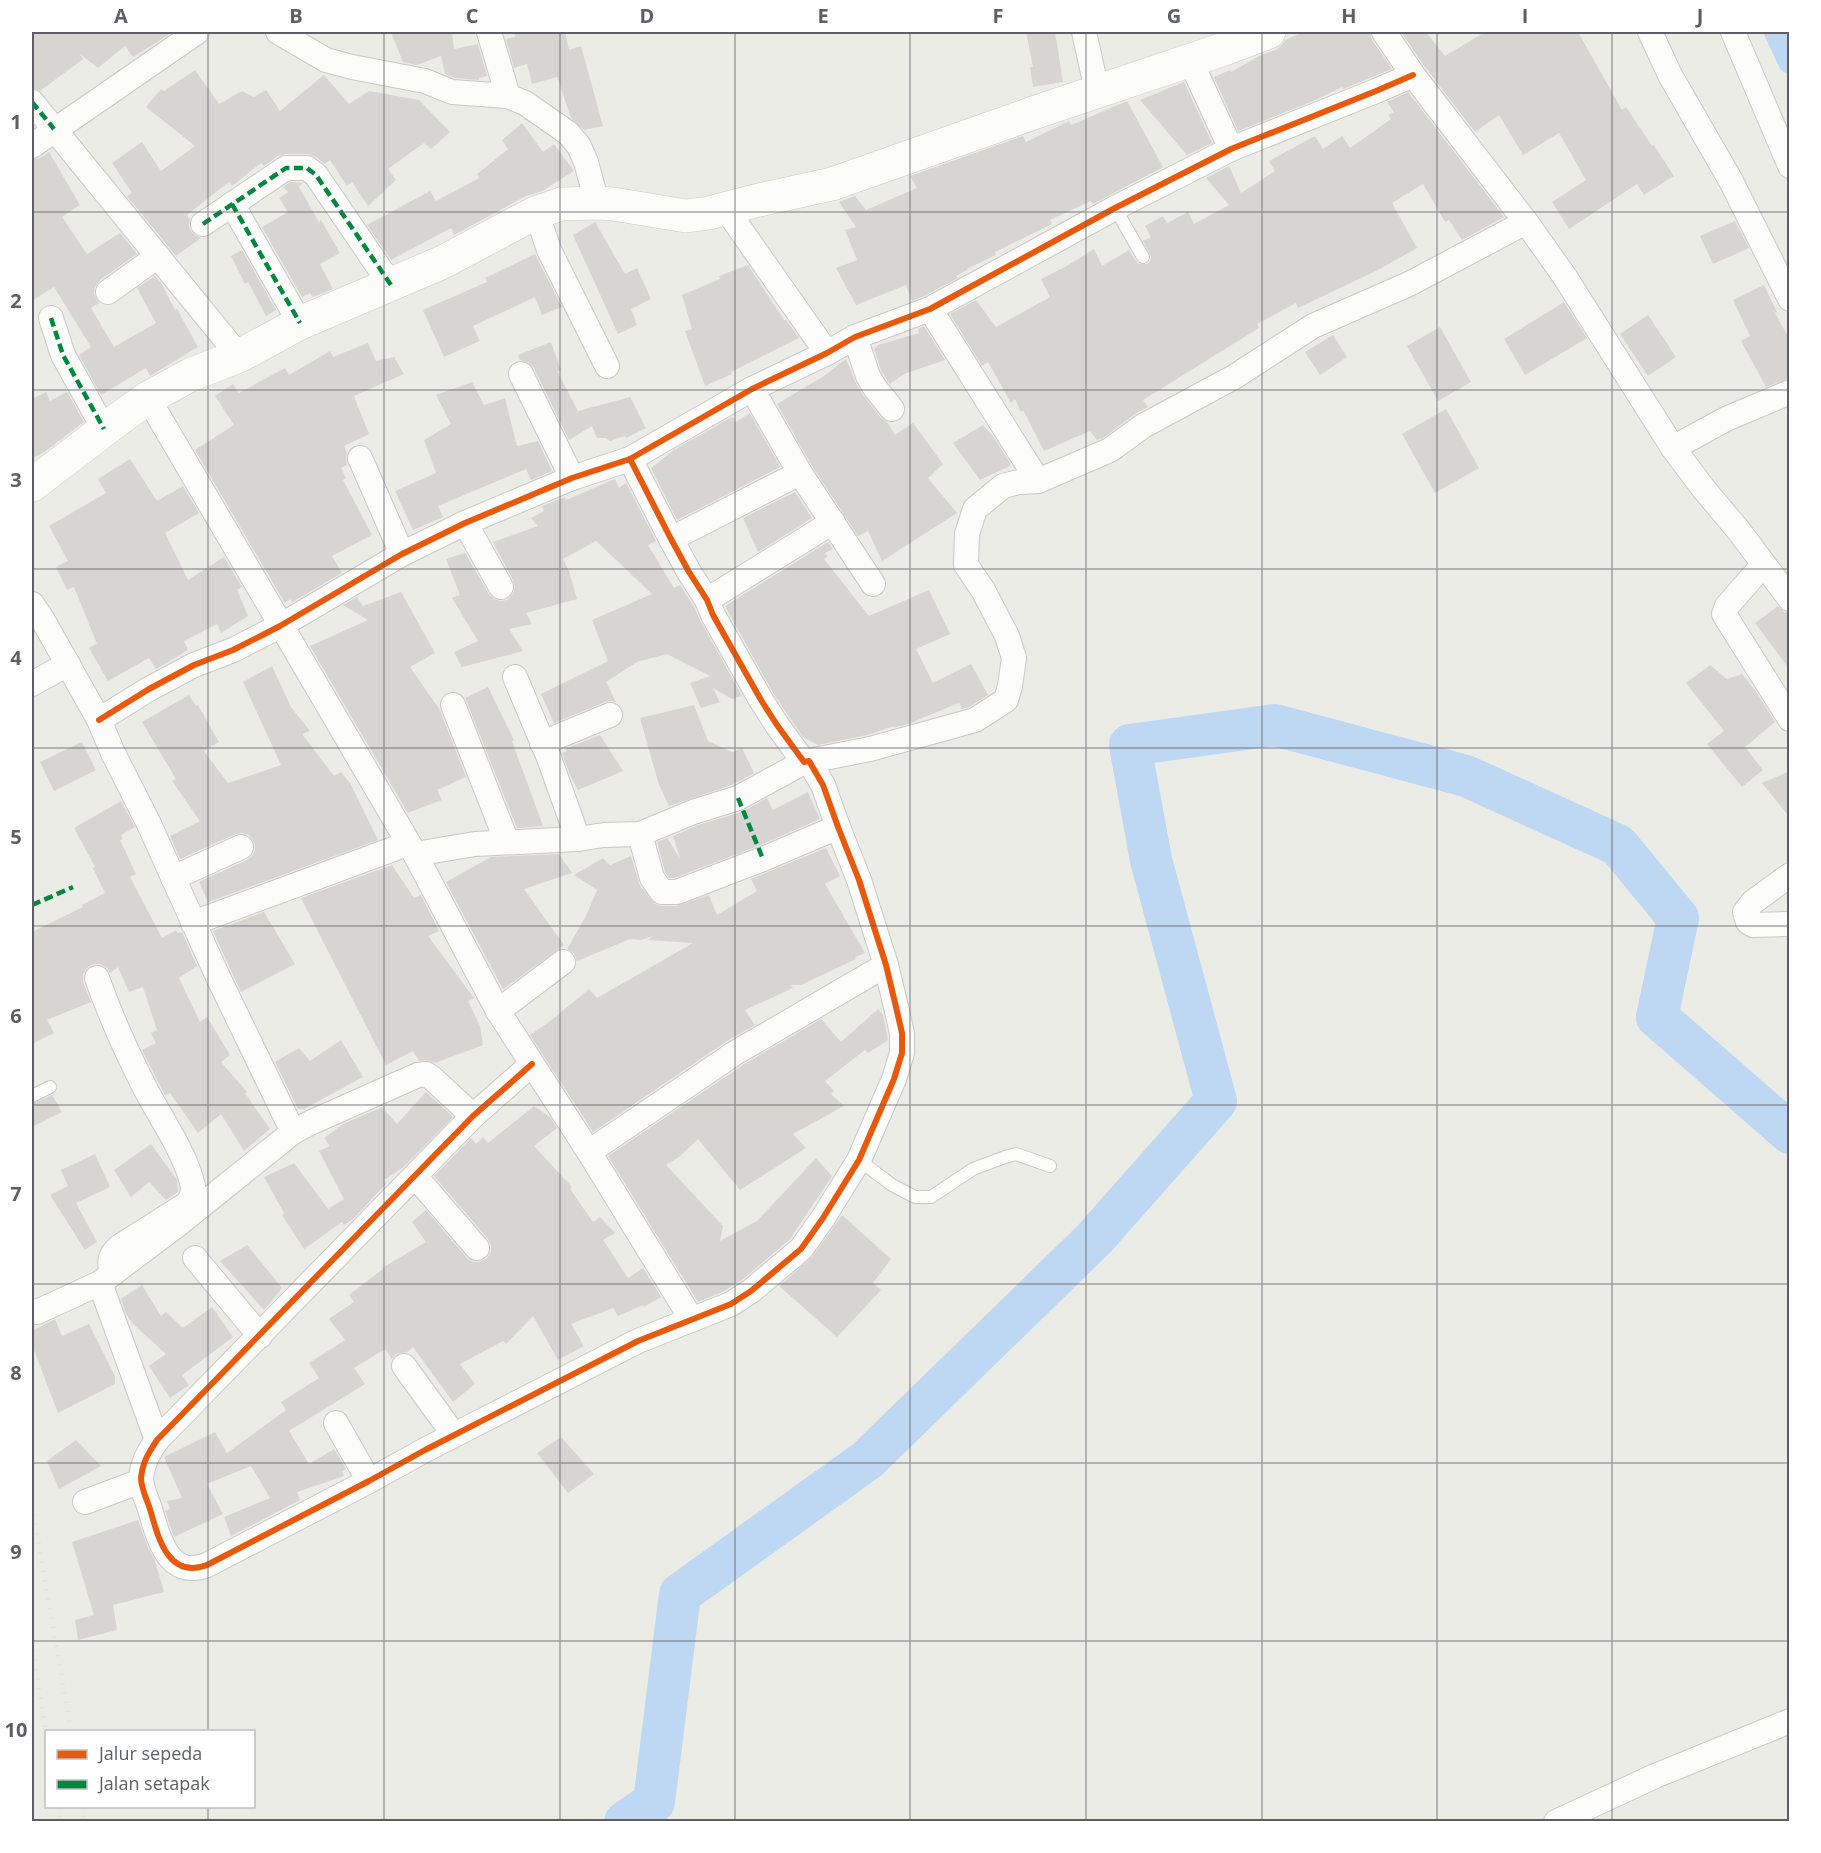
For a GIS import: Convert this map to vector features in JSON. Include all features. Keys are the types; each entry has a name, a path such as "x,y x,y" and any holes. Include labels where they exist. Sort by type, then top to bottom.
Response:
{"street":[{"path":"32,146 197,32"},
{"path":"278,32 326,60 425,81 452,92 508,96 525,103 568,133 579,146 597,203"},
{"path":"489,32 508,96"},
{"path":"1084,32 1097,91"},
{"path":"32,485 104,429 148,399 190,375 239,356 300,323 443,262 535,213 561,204 597,203 686,216 709,213 832,184 1269,32"},
{"path":"1383,32 1565,277 1673,448 1790,599"},
{"path":"1650,32 1670,75 1731,181 1790,299"},
{"path":"1733,32 1790,166"},
{"path":"1190,60 1231,149"},
{"path":"99,720 149,689 280,626 402,554 465,523 572,478 630,459 752,389 827,353 855,336 930,309 1115,208 1231,149 1413,75"},
{"path":"32,102 239,356"},
{"path":"203,224 286,168 307,168 316,175 391,285"},
{"path":"232,204 300,323"},
{"path":"726,209 827,353"},
{"path":"535,213 549,250 607,366"},
{"path":"192,923 411,849 640,834 693,812 738,798 807,761 870,749 975,720 1006,700 1014,658 1007,636 983,590 966,565 967,534 975,509 1003,486 1038,481 1110,450 1143,426 1234,377 1313,326 1410,284 1526,222"},
{"path":"108,292 158,256"},
{"path":"930,309 1038,481"},
{"path":"51,318 63,355 104,429"},
{"path":"855,336 868,376 892,409"},
{"path":"521,374 572,478"},
{"path":"752,389 800,473 873,584"},
{"path":"1673,448 1726,419 1790,392"},
{"path":"148,399 411,849 498,1011 589,1152 692,1320"},
{"path":"360,458 402,554"},
{"path":"532,1064 473,1116 157,1440 144,1459 141,1481 161,1546 172,1560 196,1569 222,1558 638,1341 731,1304 751,1291 801,1249 823,1218 859,1160 894,1079 902,1053 902,1033 885,965 859,880 823,785 760,700 707,600 671,539 630,459"},
{"path":"671,539 800,473"},
{"path":"707,600 833,522"},
{"path":"465,523 501,587"},
{"path":"1763,565 1727,606 1724,614 1790,719"},
{"path":"32,604 99,720 149,824 192,923 293,1132"},
{"path":"32,684 68,664"},
{"path":"515,677 578,839"},
{"path":"453,705 507,842"},
{"path":"542,743 610,715"},
{"path":"640,834 655,884 662,892 670,893 763,859 838,827"},
{"path":"173,878 242,848"},
{"path":"1790,875 1753,902 1745,912 1748,922 1753,925 1790,924"},
{"path":"498,1011 563,962"},
{"path":"589,1152 735,1053 885,965"},
{"path":"97,978 111,1018 181,1156 193,1189 192,1197 187,1204 113,1253 109,1259 106,1278 157,1440"},
{"path":"32,1311 37,1312 106,1278 176,1226 293,1132 418,1075 426,1074 432,1078 473,1116"},
{"path":"415,1176 477,1248"},
{"path":"195,1258 260,1336"},
{"path":"404,1366 454,1435"},
{"path":"336,1424 369,1481"},
{"path":"85,1502 141,1481"},
{"path":"1556,1821 1655,1776 1790,1721"}],"lane":[{"path":"1115,208 1143,257"},
{"path":"32,1096 51,1087"},
{"path":"859,1160 892,1185 915,1197 931,1197 973,1169 1005,1156 1016,1154 1050,1166"}],"building":[{"path":"32,32 173,32 133,57 125,46 98,68 80,54 83,59 40,91 32,88"},
{"path":"391,32 452,32 454,49 478,44 487,76 479,80 455,78 445,74 441,56 417,65 403,62"},
{"path":"514,32 565,32 569,50 581,46 603,126 584,130 571,118 557,77 532,84 527,64 514,68 506,39 515,37"},
{"path":"1026,32 1055,32 1063,82 1033,87 1030,67 1033,67"},
{"path":"1303,32 1370,32 1372,40 1392,69 1343,89 1342,87 1238,131 1214,77 1230,70 1231,72 1263,54 1276,50 1285,40"},
{"path":"1401,32 1426,32 1445,56 1485,32 1578,32 1622,110 1626,107 1674,176 1644,195 1637,184 1569,229 1552,202 1586,180 1559,133 1523,155 1499,115 1475,132"},
{"path":"195,70 219,104 242,91 254,97 266,90 280,111 324,75 349,104 369,91 419,100 450,132 431,149 424,143 388,169 396,180 368,206 352,182 347,186 330,160 325,164 308,154 286,154 278,156 264,166 261,163 232,186 229,182 187,215 190,219 191,231 201,238 176,256 127,196 132,193 112,163 142,142 161,171 195,146 146,107 161,89 164,91"},
{"path":"1184,82 1212,143 1187,155 1140,100"},
{"path":"1408,92 1504,217 1462,240 1449,220 1445,222 1423,184 1392,203 1417,248 1378,270 1298,308 1296,303 1257,324 1259,328 1143,400 1148,407 1103,438 1097,440 1090,431 1044,451 1023,410 1021,412 1015,399 1011,403 988,362 982,366 950,314 976,300 996,327 1050,297 1041,279 1094,249 1102,266 1129,250 1138,264 1147,264 1151,256 1143,241 1151,237 1145,226 1163,216 1167,223 1188,212 1194,224 1229,205 1206,178 1229,166 1241,193 1275,171 1269,161 1315,136 1323,149 1342,136 1350,148 1391,119 1388,115 1394,112 1387,102"},
{"path":"1127,101 1163,167 1093,204 1091,201 1050,220 1052,224 995,252 996,255 967,269 956,276 958,278 924,296 912,301 906,285 856,305 836,268 857,260 845,230 856,227 839,202 855,196 866,210 917,188 910,176 1023,136 1026,142 1069,121 1071,125"},
{"path":"522,123 543,152 554,144 574,171 542,191 526,196 454,235 451,228 391,260 367,225 430,191 436,201 479,178 477,174 508,149 502,140"},
{"path":"49,152 80,205 62,217 87,254 120,233 137,254 100,280 95,287 94,294 99,303 91,308 114,347 156,323 137,288 155,276 198,347 150,376 146,368 101,395 79,355 91,347 54,287 32,301 32,160"},
{"path":"290,182 303,183 299,187 340,253 320,264 333,289 313,297 310,293 302,297 262,227 288,212 279,198 288,192 283,187"},
{"path":"1735,221 1749,248 1713,264 1700,236"},
{"path":"595,222 625,274 637,268 651,299 631,309 637,325 618,334 573,235"},
{"path":"242,250 276,310 266,316 248,282 245,284 231,256"},
{"path":"535,254 562,307 542,315 535,297 473,326 480,341 444,357 423,310 487,282 485,278"},
{"path":"748,265 784,320 799,338 705,386 685,331 692,329 682,295 720,279 719,276"},
{"path":"1764,285 1777,312 1775,313 1790,340 1790,378 1766,387 1741,341 1750,336 1733,300"},
{"path":"1564,302 1587,338 1525,375 1504,339"},
{"path":"1648,315 1676,357 1648,376 1620,334"},
{"path":"924,326 945,360 904,374 890,384 881,370 874,349 878,345 919,333 918,329"},
{"path":"1440,327 1471,382 1438,401 1407,346"},
{"path":"1333,335 1347,357 1320,375 1305,352"},
{"path":"551,342 561,370 557,371 578,411 630,397 646,428 626,438 625,436 610,441 606,438 597,438 592,426 569,440 534,368 528,362 520,360 518,355"},
{"path":"368,343 376,361 394,357 404,374 354,396 369,434 344,446 347,453 347,465 341,468 346,478 343,480 372,535 332,556 342,573 292,602 290,599 285,603 195,450 234,425 215,396 233,384 239,393 285,368 289,375 330,351 333,357"},
{"path":"846,359 863,395 881,418 887,422 895,435 913,423 943,464 928,478 957,513 882,561 868,531 858,536 812,466 777,404 824,376"},
{"path":"472,382 484,405 505,398 517,446 538,441 552,471 531,480 526,469 438,506 443,517 413,530 395,491 436,473 424,440 451,424 436,395"},
{"path":"46,392 50,401 67,392 84,422 43,453 32,458 32,399"},
{"path":"1446,409 1479,468 1435,493 1402,434"},
{"path":"750,413 780,467 677,520 651,468 674,450 730,418 733,417 736,422"},
{"path":"983,425 995,439 1010,466 980,480 953,443"},
{"path":"130,459 157,501 183,486 199,513 165,533 188,580 224,557 242,587 237,590 248,616 221,633 217,624 184,641 188,650 156,669 149,658 108,681 89,648 97,644 74,587 67,590 56,567 68,561 49,526 106,493 98,479"},
{"path":"615,479 619,488 626,483 656,541 648,545 674,588 680,585 694,607 742,696 732,699 713,688 720,702 701,708 690,683 710,676 667,654 637,662 606,682 616,702 605,702 554,723 541,694 608,661 592,620 652,594 596,541 563,559 577,599 526,613 532,624 509,629 523,651 462,667 454,652 478,641 452,598 460,595 446,559 465,553 489,594 500,601 507,600 513,594 515,587 493,542 538,526 531,518 544,511 542,506 565,497 566,500"},
{"path":"795,492 812,518 758,552 743,518"},
{"path":"828,542 833,549 825,553 828,556 824,559 869,616 929,590 950,634 916,649 933,683 971,664 988,695 969,707 962,709 959,703 908,724 867,735 818,745 803,737 773,693 725,606"},
{"path":"401,592 435,653 410,667 440,710 466,777 437,790 442,800 408,813 310,646 368,620 343,605 357,597 363,606"},
{"path":"1778,606 1784,612 1790,613 1790,670 1755,623"},
{"path":"1710,665 1727,679 1742,674 1775,722 1745,747 1763,770 1742,787 1707,744 1724,731 1686,683"},
{"path":"272,666 291,707 310,731 302,734 334,776 341,772 350,783 378,840 208,902 199,882 247,860 253,855 254,842 249,835 236,834 180,859 170,836 200,821 172,781 176,779 142,722 189,695 196,706 198,705 219,742 204,751 228,783 281,765 243,682"},
{"path":"488,687 514,740 512,741 543,826 517,828 465,698"},
{"path":"694,705 708,741 732,752 742,748 754,773 732,785 669,806 659,785 640,718"},
{"path":"600,735 623,771 578,790 562,753 567,751 565,749"},
{"path":"82,742 96,770 54,791 40,762"},
{"path":"1790,771 1790,818 1762,783"},
{"path":"808,792 820,819 758,846 674,878 669,878 665,872 657,842 667,838 680,858 673,836 698,825 742,812 767,798 773,810"},
{"path":"121,801 135,827 121,835 123,839 120,840 136,874 130,877 162,938 176,930 178,933 182,932 197,966 179,978 200,1022 207,1017 230,1055 221,1062 247,1092 245,1093 270,1129 244,1151 221,1114 198,1133 170,1093 165,1095 142,1050 156,1043 151,1033 157,1030 143,987 129,992 118,967 110,973 100,964 93,964 87,968 83,975 83,982 91,1002 47,1020 54,1033 32,1044 32,932 83,907 82,905 105,893 93,868 95,867 74,828"},
{"path":"826,848 840,876 825,884 865,953 801,985 790,985 793,988 745,1010 755,1025 727,1041 593,1132 530,1035 589,989 597,998 693,943 648,940 653,936 641,940 630,939 577,961 574,953 567,949 586,916 597,890 574,875 603,858 610,865 631,856 640,886 655,904 677,906 709,895 717,915 757,891 751,879"},
{"path":"559,854 572,873 524,889 564,945 503,989 446,882 491,857"},
{"path":"392,865 414,898 421,895 439,931 428,936 474,998 468,1001 480,1026 483,1045 435,1063 419,1061 413,1051 386,1065 301,898"},
{"path":"264,912 295,964 241,992 213,931"},
{"path":"878,1009 883,1015 888,1040 868,1053 865,1050 825,1081 834,1091 831,1094 844,1106 793,1134 806,1148 740,1190 698,1139 679,1157 666,1165 723,1226 720,1241 757,1221 816,1158 832,1176 790,1239 742,1280 698,1302 608,1156 743,1065 821,1019 841,1042"},
{"path":"341,1040 363,1077 304,1109 298,1109 275,1062 299,1048 310,1061"},
{"path":"426,1092 453,1117 405,1166 384,1180 386,1184 353,1219 344,1225 342,1222 304,1249 282,1215 284,1213 264,1177 294,1163 328,1209 344,1199 319,1151 330,1146 324,1138 343,1124 382,1107 397,1124"},
{"path":"52,1095 62,1112 32,1127 32,1104"},
{"path":"534,1106 550,1117 557,1128 534,1146 572,1187 570,1189 593,1222 600,1217 615,1233 603,1240 628,1278 643,1268 661,1297 644,1307 643,1305 618,1316 613,1308 571,1324 584,1346 558,1360 533,1316 506,1344 503,1341 460,1364 475,1384 453,1402 413,1347 407,1352 396,1354 392,1359 385,1349 354,1368 365,1384 289,1431 309,1464 334,1449 346,1469 342,1471 344,1476 297,1492 300,1500 231,1536 224,1517 270,1498 251,1466 207,1484 223,1514 174,1537 165,1511 170,1509 167,1501 182,1498 164,1457 215,1432 227,1453 286,1410 281,1402 319,1378 309,1363 345,1340 329,1319 354,1302 349,1295 382,1268 426,1242 412,1222 426,1210 467,1258 473,1262 479,1262 487,1258 491,1252 488,1239 434,1176 471,1138 476,1144 483,1137 488,1143"},
{"path":"151,1144 177,1180 178,1192 166,1200 149,1182 131,1197 114,1170"},
{"path":"95,1154 110,1187 76,1203 97,1242 85,1250 50,1195 68,1186 61,1170"},
{"path":"842,1215 891,1259 873,1283 881,1290 837,1337 779,1286 812,1257"},
{"path":"247,1245 282,1288 264,1310 220,1261"},
{"path":"142,1285 161,1316 166,1312 183,1328 212,1307 233,1337 182,1375 189,1385 170,1398 149,1366 166,1354 132,1323 121,1299"},
{"path":"55,1319 62,1336 89,1324 115,1376 115,1384 58,1413 32,1345 32,1331"},
{"path":"561,1437 594,1474 568,1493 537,1453"},
{"path":"76,1440 101,1466 59,1489 47,1461"},
{"path":"138,1520 155,1561 164,1592 113,1605 117,1630 78,1640 75,1620 94,1615 72,1542"}],"waterway":[{"path":"1776,32 1790,62"},
{"path":"625,1822 654,1802 680,1594 867,1460 1094,1239 1216,1101 1151,860 1130,745 1275,725 1466,776 1618,845 1678,918 1657,1017 1790,1133"}],"railway":[{"path":"32,1505 71,1730"},
{"path":"32,1641 45,1730"},
{"path":"58,1808 60,1822"},
{"path":"82,1808 84,1822"}],"marked path":[{"path":"32,102 54,129"},
{"path":"203,224 286,168 307,168 316,175 391,285"},
{"path":"232,204 300,323"},
{"path":"51,318 63,355 104,429"},
{"path":"738,798 763,859"},
{"path":"32,905 73,887"}],"cycle path":[{"path":"99,720 149,689 194,665 233,650 280,626 402,554 465,523 572,478 630,459 752,389 855,337 930,309 1115,208 1231,149 1413,75"},
{"path":"532,1064 473,1116 157,1440 145,1462 141,1482 161,1543 174,1561 183,1567 194,1568 207,1565 638,1341 731,1304 751,1291 801,1249 823,1218 859,1160 894,1079 902,1053 902,1033 886,965 859,880 823,785 809,761 804,762 761,700 671,539 630,459"}]}
